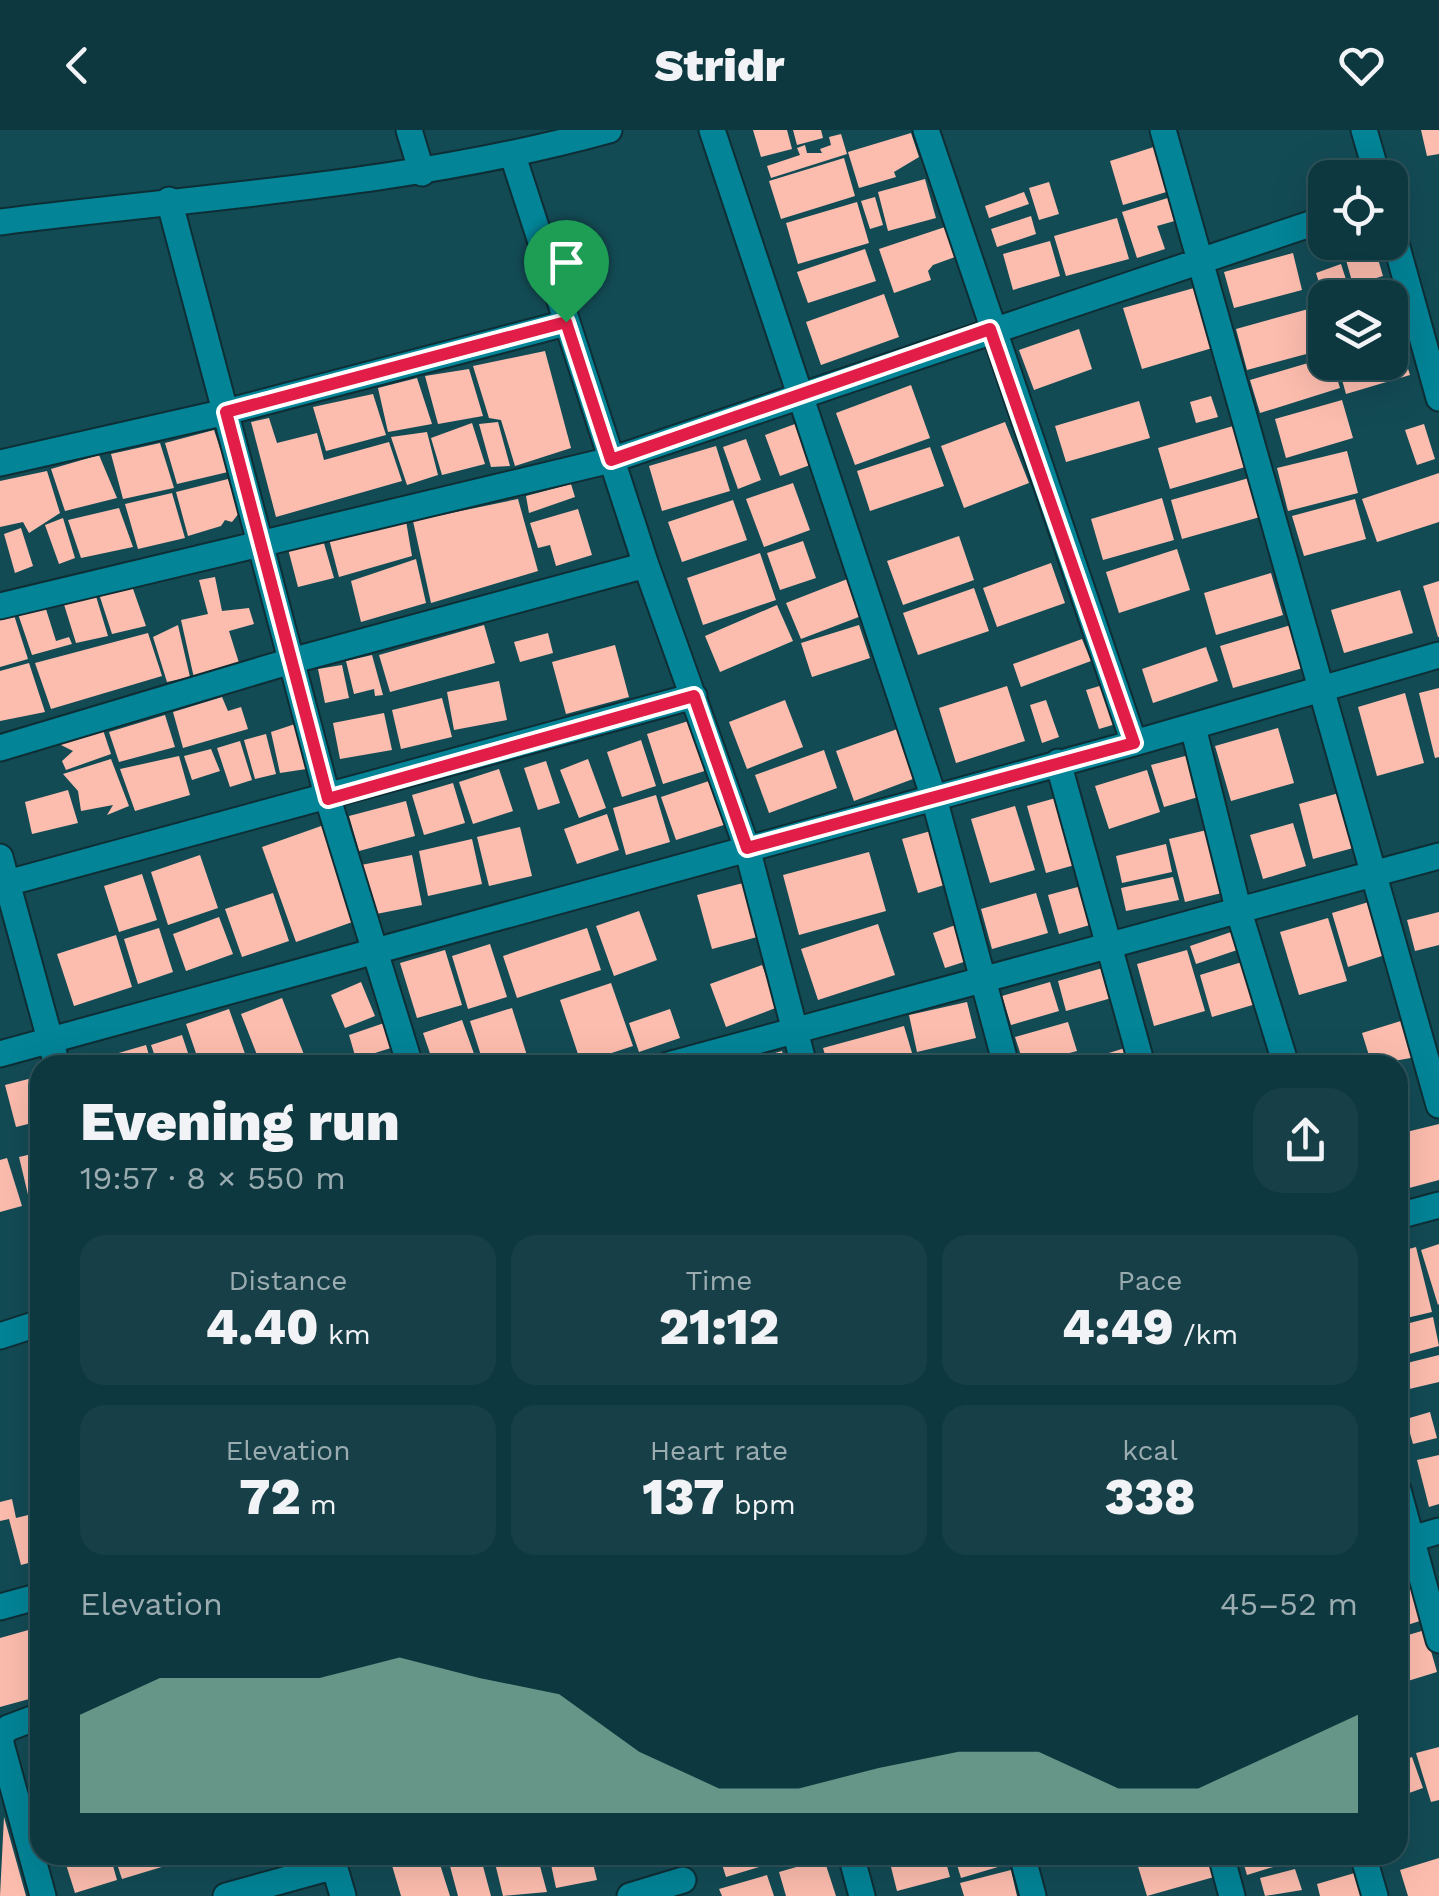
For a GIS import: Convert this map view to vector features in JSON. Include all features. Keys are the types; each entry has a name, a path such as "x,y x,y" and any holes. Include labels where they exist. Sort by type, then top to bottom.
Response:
{"street":[{"path":"409,130 422,172"},
{"path":"0,222 422,172 513,156 609,130"},
{"path":"712,130 934,798 1004,1055"},
{"path":"926,130 990,329 1134,743"},
{"path":"1163,130 1439,1105"},
{"path":"1364,130 1373,160"},
{"path":"513,156 646,565 747,848 802,1055"},
{"path":"169,200 263,542 328,799 407,1055"},
{"path":"0,606 611,460 802,392 1308,225"},
{"path":"1401,260 1439,398"},
{"path":"0,463 226,412 566,322"},
{"path":"0,748 291,661 646,565"},
{"path":"0,1054 1134,743 1439,654"},
{"path":"4,884 328,799 694,696"},
{"path":"1193,726 1239,912 1283,1055"},
{"path":"1058,762 1139,1055"},
{"path":"716,1055 795,1029 1439,856"},
{"path":"0,857 4,884 54,1055"},
{"path":"1408,1213 1439,1205"},
{"path":"0,1336 30,1326"},
{"path":"1408,1540 1439,1532"},
{"path":"1408,1555 1439,1640"},
{"path":"0,1607 30,1599"},
{"path":"30,1720 8,1728 0,1738 5,1779 30,1858"},
{"path":"32,1865 42,1896"},
{"path":"226,1896 321,1865"},
{"path":"334,1865 343,1896"},
{"path":"854,1865 862,1896"},
{"path":"1025,1865 1034,1896"},
{"path":"1223,1865 1232,1896"},
{"path":"1366,1865 1375,1896"},
{"path":"630,1896 682,1877"}],"building":[{"path":"753,130 787,130 792,149 761,157"},
{"path":"793,130 821,130 823,138 797,145"},
{"path":"1421,130 1439,130 1439,154 1427,156"},
{"path":"911,133 919,157 894,172 896,177 859,188 848,152"},
{"path":"841,134 847,154 771,178 767,166 800,155 797,148 805,145 807,153 822,153 820,149 831,145 829,137"},
{"path":"1160,145 1173,190 1123,205 1110,161"},
{"path":"844,158 855,196 781,219 769,181"},
{"path":"925,179 936,218 888,231 878,192"},
{"path":"1049,182 1059,214 1039,220 1029,188"},
{"path":"1024,192 1029,204 989,218 985,206"},
{"path":"875,197 883,225 870,229 861,201"},
{"path":"1171,197 1178,220 1157,226 1165,249 1137,258 1122,212"},
{"path":"857,202 869,243 798,264 786,223"},
{"path":"1031,216 1036,234 997,247 991,229"},
{"path":"1117,218 1129,259 1066,276 1054,236"},
{"path":"945,227 955,257 933,265 928,271 931,280 894,293 879,249"},
{"path":"1050,241 1060,276 1013,290 1003,254"},
{"path":"865,249 876,281 808,303 797,272"},
{"path":"1293,253 1302,290 1234,308 1224,272"},
{"path":"1346,260 1378,260 1383,276 1352,280"},
{"path":"1341,264 1346,280 1318,280 1316,273"},
{"path":"1201,286 1219,346 1142,369 1123,308"},
{"path":"884,294 899,337 821,365 806,322"},
{"path":"1308,309 1308,354 1247,370 1236,329"},
{"path":"1079,329 1092,369 1034,390 1019,350"},
{"path":"545,351 571,448 515,466 501,420 489,418 473,366"},
{"path":"1308,363 1308,380 1338,380 1340,388 1260,413 1250,380"},
{"path":"469,369 483,416 438,424 425,376"},
{"path":"417,378 432,424 388,432 378,388"},
{"path":"1342,380 1393,380 1346,394"},
{"path":"911,385 930,438 855,465 836,413"},
{"path":"373,394 386,435 326,451 313,407"},
{"path":"1211,396 1218,417 1196,423 1190,402"},
{"path":"1342,400 1353,438 1286,458 1275,419"},
{"path":"1139,401 1150,438 1066,462 1055,426"},
{"path":"269,418 277,443 317,433 324,460 389,442 402,481 276,517 251,422"},
{"path":"498,422 510,466 491,467 479,424"},
{"path":"1005,422 1029,483 964,508 941,446"},
{"path":"472,423 485,464 442,475 431,438"},
{"path":"795,424 810,465 780,476 765,435"},
{"path":"1240,424 1252,465 1170,489 1158,448"},
{"path":"1424,424 1435,459 1417,465 1405,430"},
{"path":"214,430 228,472 177,484 165,443"},
{"path":"427,432 438,475 407,485 391,437"},
{"path":"746,439 761,480 738,489 723,447"},
{"path":"160,443 174,488 123,499 111,454"},
{"path":"716,446 730,491 662,511 649,466"},
{"path":"930,447 944,486 870,511 857,471"},
{"path":"1347,451 1358,493 1288,511 1277,468"},
{"path":"99,455 117,498 65,511 51,469"},
{"path":"47,471 60,513 29,533 23,522 0,527 0,481"},
{"path":"1439,473 1439,522 1377,542 1362,499"},
{"path":"1249,478 1260,517 1182,539 1171,500"},
{"path":"228,479 239,513 232,522 225,520 221,526 188,536 176,492"},
{"path":"793,483 810,530 764,547 746,499"},
{"path":"571,484 575,497 529,513 526,496"},
{"path":"172,493 185,538 138,549 125,504"},
{"path":"1162,498 1174,540 1103,560 1091,519"},
{"path":"518,499 538,571 431,603 413,521"},
{"path":"1355,499 1366,539 1304,556 1292,516"},
{"path":"733,500 747,540 682,562 668,522"},
{"path":"119,508 133,547 81,558 68,520"},
{"path":"578,509 592,555 556,566 550,545 538,548 530,523"},
{"path":"63,518 75,558 59,564 45,525"},
{"path":"406,521 412,556 339,577 329,539"},
{"path":"21,528 33,566 15,573 4,534"},
{"path":"959,536 974,580 903,605 887,561"},
{"path":"323,540 334,578 298,587 288,549"},
{"path":"803,541 816,578 780,590 767,553"},
{"path":"1177,549 1190,590 1119,613 1106,572"},
{"path":"760,553 776,600 703,625 687,578"},
{"path":"416,559 426,603 361,622 351,581"},
{"path":"1051,563 1065,603 997,627 983,588"},
{"path":"1271,573 1283,615 1216,635 1204,593"},
{"path":"215,577 222,611 249,608 254,624 229,631 240,666 194,678 181,620 208,614 199,580"},
{"path":"850,578 864,615 801,639 786,603"},
{"path":"1439,581 1439,637 1438,637 1423,586"},
{"path":"132,586 146,626 112,634 99,594"},
{"path":"974,588 989,631 918,655 903,613"},
{"path":"1400,590 1413,633 1344,653 1331,610"},
{"path":"95,593 108,636 76,643 62,598"},
{"path":"777,605 793,641 720,672 705,636"},
{"path":"45,606 56,641 69,637 72,644 32,655 17,611"},
{"path":"14,615 28,659 0,667 0,616"},
{"path":"178,625 190,677 167,682 153,637"},
{"path":"484,625 495,663 390,692 379,655"},
{"path":"859,625 870,658 812,677 801,643"},
{"path":"1291,625 1303,668 1233,688 1220,646"},
{"path":"148,633 162,676 51,709 35,663"},
{"path":"548,633 553,653 520,662 514,642"},
{"path":"1082,639 1091,661 1021,687 1013,664"},
{"path":"615,645 629,697 566,714 552,662"},
{"path":"1206,647 1218,681 1153,703 1142,669"},
{"path":"372,655 383,695 375,696 374,689 354,694 346,661"},
{"path":"29,663 45,712 0,721 0,671"},
{"path":"342,665 349,698 325,703 318,669"},
{"path":"499,681 507,720 454,730 447,692"},
{"path":"1103,685 1116,724 1099,729 1086,690"},
{"path":"1007,686 1025,741 956,763 939,708"},
{"path":"1439,688 1439,757 1435,758 1419,693"},
{"path":"1405,693 1424,763 1377,776 1358,707"},
{"path":"222,697 228,711 241,707 248,729 183,748 173,712"},
{"path":"442,698 452,737 401,749 392,710"},
{"path":"785,700 803,747 747,769 729,722"},
{"path":"1046,700 1059,737 1042,743 1030,705"},
{"path":"384,713 392,750 340,759 333,723"},
{"path":"165,715 175,747 119,762 109,732"},
{"path":"695,719 711,769 663,784 647,734"},
{"path":"298,723 313,768 280,773 271,732"},
{"path":"903,727 921,776 854,801 836,751"},
{"path":"1278,728 1294,783 1231,801 1215,746"},
{"path":"103,730 111,754 66,770 62,761 73,751 55,742"},
{"path":"266,734 276,774 255,779 244,740"},
{"path":"641,740 656,786 622,797 607,752"},
{"path":"240,741 252,780 230,787 217,748"},
{"path":"211,749 220,771 192,780 184,756"},
{"path":"824,750 837,788 769,813 755,775"},
{"path":"1193,754 1205,795 1164,807 1151,765"},
{"path":"179,756 190,795 135,811 120,769"},
{"path":"111,759 129,806 107,815 113,805 81,811 78,791 63,774"},
{"path":"588,759 606,808 579,818 560,770"},
{"path":"546,761 560,803 538,810 524,768"},
{"path":"499,769 513,811 473,824 459,782"},
{"path":"1147,770 1160,812 1109,829 1095,786"},
{"path":"712,780 727,824 676,840 661,797"},
{"path":"453,783 465,823 424,835 412,795"},
{"path":"68,790 78,823 32,834 25,802"},
{"path":"1339,793 1353,848 1313,859 1299,804"},
{"path":"656,795 670,842 626,855 613,808"},
{"path":"1063,796 1082,863 1046,873 1027,806"},
{"path":"406,801 415,836 359,851 349,816"},
{"path":"1015,806 1035,870 990,883 971,819"},
{"path":"607,814 619,850 577,864 564,829"},
{"path":"1293,823 1306,866 1263,879 1250,835"},
{"path":"324,825 358,920 296,942 262,847"},
{"path":"520,827 532,876 489,886 477,837"},
{"path":"1215,828 1230,891 1185,902 1169,839"},
{"path":"938,829 954,882 918,893 902,839"},
{"path":"472,839 482,884 428,896 419,851"},
{"path":"1166,844 1172,872 1122,883 1116,856"},
{"path":"869,852 886,911 799,935 783,875"},
{"path":"200,855 218,908 168,925 151,872"},
{"path":"412,855 422,905 371,915 361,865"},
{"path":"142,874 157,920 119,932 104,886"},
{"path":"1173,877 1179,900 1126,911 1121,888"},
{"path":"747,882 761,936 712,949 697,895"},
{"path":"1089,884 1100,922 1059,934 1048,895"},
{"path":"273,893 289,941 242,957 225,909"},
{"path":"1036,893 1048,933 992,949 981,909"},
{"path":"1372,901 1388,954 1348,967 1332,913"},
{"path":"639,911 657,960 614,976 596,926"},
{"path":"1439,912 1439,945 1415,951 1407,920"},
{"path":"219,917 233,954 186,971 173,934"},
{"path":"1328,918 1347,981 1299,995 1280,932"},
{"path":"964,922 976,958 945,968 933,933"},
{"path":"878,924 895,975 818,1000 801,949"},
{"path":"159,928 173,972 138,984 124,939"},
{"path":"587,928 601,970 517,998 503,956"},
{"path":"1234,931 1240,949 1196,964 1190,946"},
{"path":"116,935 132,987 74,1006 57,954"},
{"path":"490,944 507,997 468,1009 452,956"},
{"path":"445,950 462,1005 417,1018 400,963"},
{"path":"1187,950 1205,1011 1154,1026 1137,964"},
{"path":"1242,962 1256,1004 1212,1017 1200,975"},
{"path":"762,965 778,1007 726,1027 710,984"},
{"path":"1106,967 1115,997 1066,1011 1058,981"},
{"path":"361,982 375,1016 345,1028 331,995"},
{"path":"1050,982 1059,1011 1011,1025 1002,996"},
{"path":"611,983 633,1046 605,1055 578,1055 560,1000"},
{"path":"282,998 304,1055 257,1055 241,1014"},
{"path":"967,1002 976,1038 917,1052 909,1015"},
{"path":"512,1008 527,1055 481,1055 470,1021"},
{"path":"229,1009 245,1055 197,1055 186,1024"},
{"path":"670,1009 680,1038 639,1052 629,1023"},
{"path":"462,1020 474,1055 431,1055 423,1033"},
{"path":"1404,1020 1416,1057 1369,1055 1362,1033"},
{"path":"387,1022 394,1047 355,1055 349,1035"},
{"path":"1068,1022 1077,1051 1021,1055 1015,1037"},
{"path":"904,1026 913,1055 825,1055 823,1048"},
{"path":"182,1035 189,1055 154,1055 151,1045"},
{"path":"146,1045 149,1055 112,1055"},
{"path":"1125,1048 1127,1055 1102,1055"},
{"path":"30,1079 30,1124 16,1127 5,1085"},
{"path":"1439,1124 1439,1180 1408,1188 1408,1132"},
{"path":"30,1154 30,1203 19,1157"},
{"path":"7,1158 22,1206 0,1212 0,1160"},
{"path":"1439,1244 1439,1304 1438,1305 1421,1250"},
{"path":"1416,1247 1432,1312 1408,1318 1408,1249"},
{"path":"1433,1317 1439,1346 1408,1354 1408,1323"},
{"path":"1439,1355 1439,1382 1408,1389 1408,1363"},
{"path":"1430,1412 1437,1438 1413,1444 1408,1418"},
{"path":"1439,1455 1439,1504 1429,1507 1417,1460"},
{"path":"12,1499 16,1518 30,1514 30,1563 21,1565 9,1519 0,1521 0,1502"},
{"path":"1408,1558 1426,1619 1408,1625"},
{"path":"30,1630 30,1699 0,1707 0,1638"},
{"path":"1425,1630 1437,1672 1408,1681 1408,1635"},
{"path":"1439,1747 1439,1800 1431,1802 1416,1753"},
{"path":"1412,1757 1423,1788 1408,1793 1408,1758"},
{"path":"4,1817 26,1896 0,1896"},
{"path":"1439,1858 1439,1896 1408,1896 1400,1870"},
{"path":"66,1865 113,1865 117,1880 75,1893"},
{"path":"117,1865 165,1866 122,1879"},
{"path":"392,1865 440,1865 450,1896 401,1896"},
{"path":"450,1865 483,1865 491,1896 458,1896"},
{"path":"495,1865 540,1865 547,1892 503,1896"},
{"path":"551,1865 593,1865 597,1880 556,1888"},
{"path":"722,1865 765,1865 726,1877"},
{"path":"803,1865 826,1865 836,1896 786,1896 779,1872"},
{"path":"890,1865 947,1865 950,1877 897,1891"},
{"path":"957,1865 1005,1865 961,1878"},
{"path":"1138,1865 1218,1865 1221,1875 1147,1896"},
{"path":"1244,1865 1280,1865 1247,1875"},
{"path":"1295,1869 1302,1890 1265,1896 1260,1878"},
{"path":"1011,1870 1017,1896 964,1896 960,1883"},
{"path":"1358,1872 1365,1896 1320,1896 1317,1884"},
{"path":"767,1875 774,1896 722,1896 719,1889"}],"route":[{"path":"566,322 611,460 990,329 1134,743 747,848 694,696 328,799 226,412 566,322"}]}
